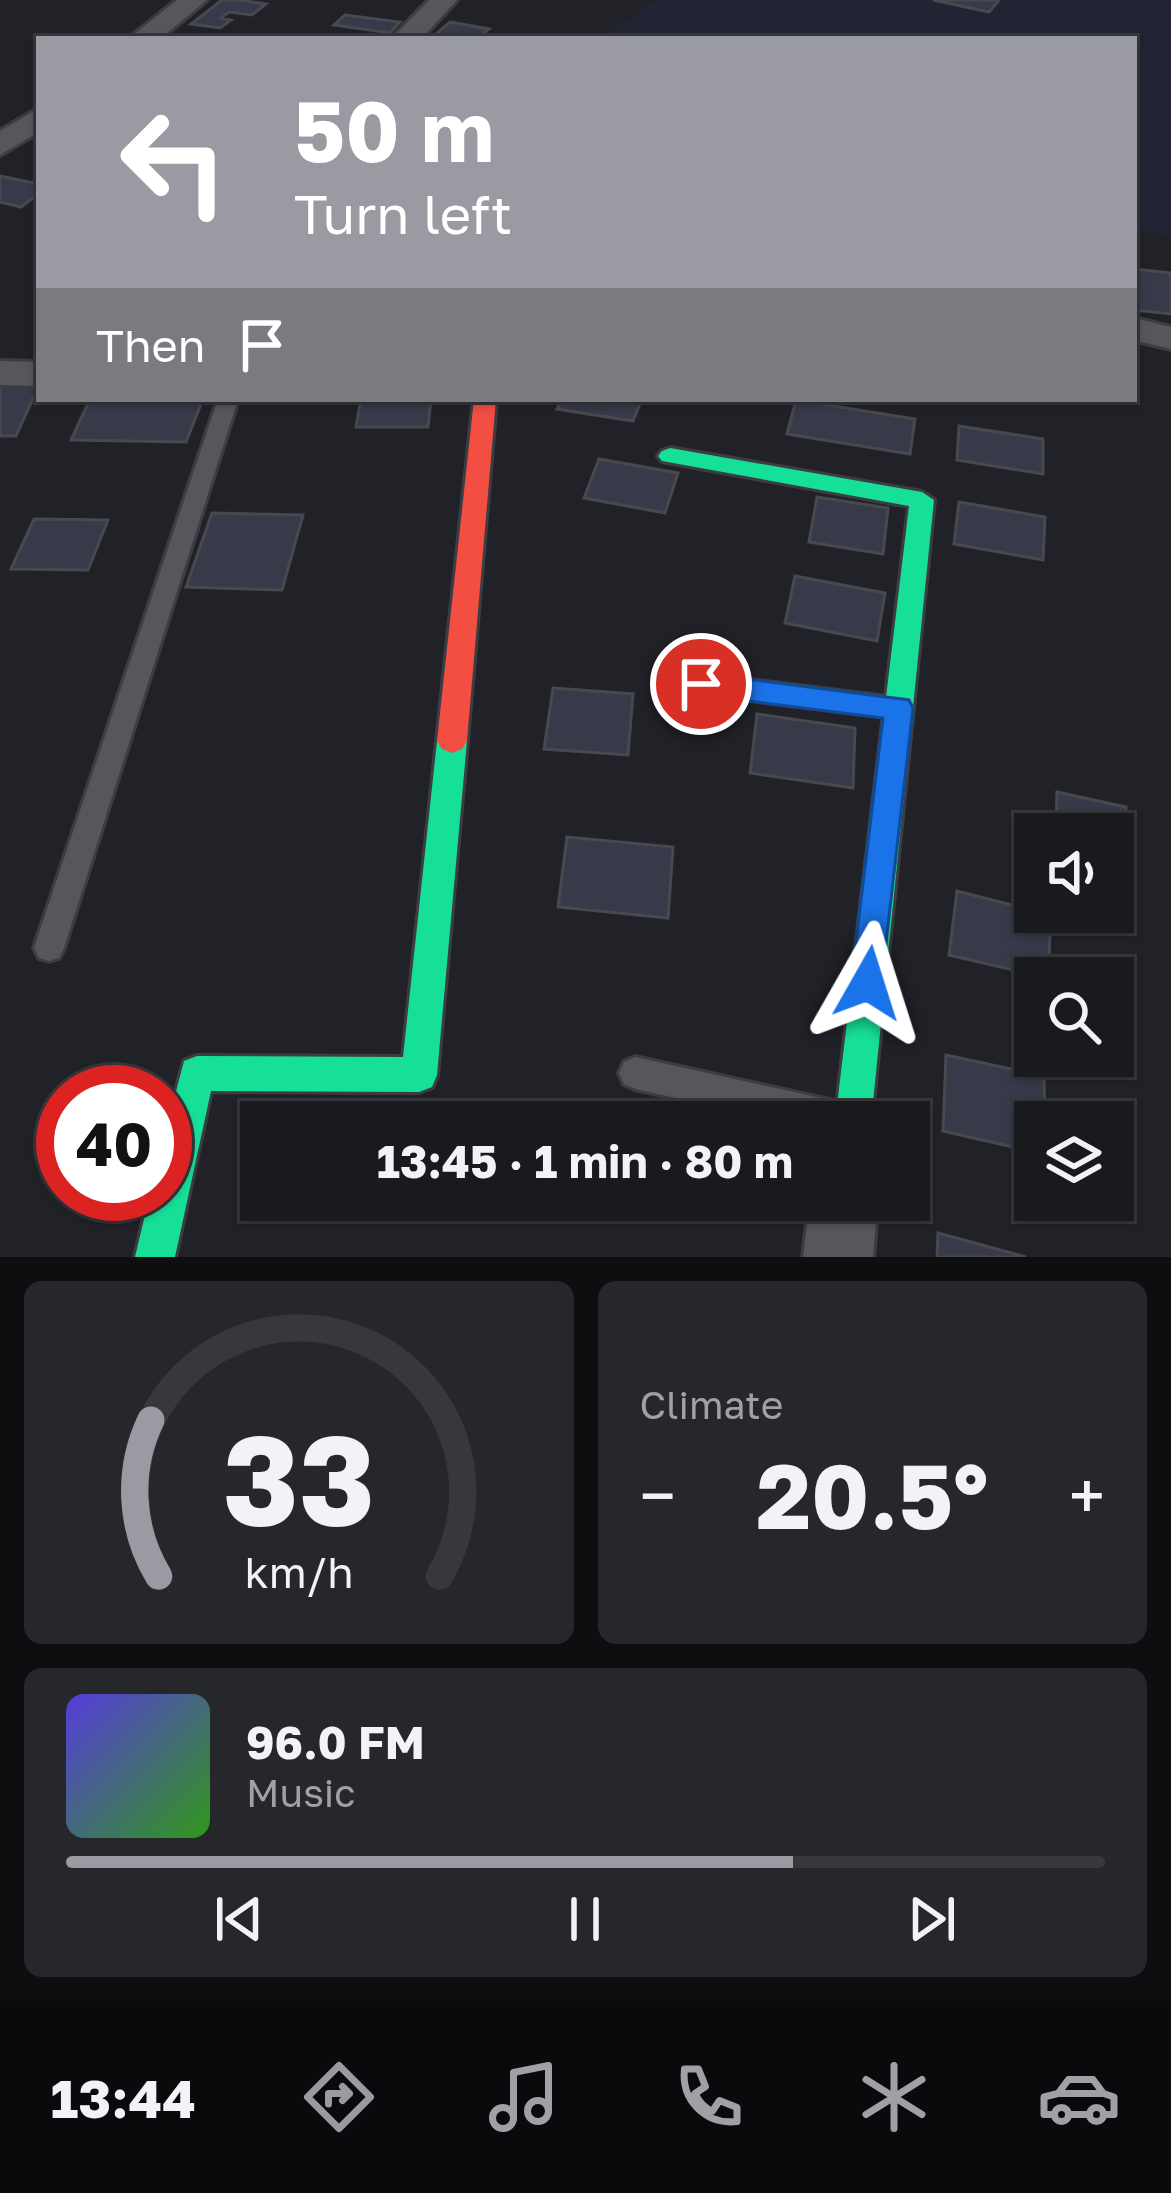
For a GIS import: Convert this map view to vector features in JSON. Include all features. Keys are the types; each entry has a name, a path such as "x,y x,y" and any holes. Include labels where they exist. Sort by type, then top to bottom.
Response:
{"street":[{"path":"146,36 194,0"},
{"path":"408,36 444,0"},
{"path":"0,146 36,119"},
{"path":"1137,330 1171,338"},
{"path":"0,373 36,374"},
{"path":"155,1257 197,1072 419,1075 485,402"},
{"path":"670,456 922,500 855,1101"},
{"path":"838,1257 842,1221"}],"lane":[{"path":"50,948 228,402"},
{"path":"701,684 899,708"},
{"path":"635,1072 761,1101"}],"shaded area":[{"path":"656,0 1171,0 1171,235 1137,231 1137,36 605,36"}],"building":[{"path":"222,0 266,4 252,15 229,12 221,18 231,20 220,28 191,24"},
{"path":"933,0 999,0 989,12"},
{"path":"345,15 400,22 390,33 334,25"},
{"path":"450,22 489,29 481,36 434,36"},
{"path":"0,176 36,183 36,195 21,207 0,202"},
{"path":"1137,269 1171,273 1171,314 1137,310"},
{"path":"0,384 36,385 16,436 0,436"},
{"path":"89,402 202,402 186,442 71,440"},
{"path":"360,402 431,402 428,427 356,427"},
{"path":"560,402 641,402 633,421 557,409"},
{"path":"795,402 915,419 910,454 787,434"},
{"path":"959,426 1043,439 1043,474 957,460"},
{"path":"599,459 678,473 665,513 584,498"},
{"path":"817,497 888,508 883,554 809,542"},
{"path":"959,502 1045,517 1043,560 954,544"},
{"path":"212,513 303,515 282,590 186,587"},
{"path":"34,519 108,520 88,570 11,569"},
{"path":"795,576 885,593 877,641 785,623"},
{"path":"553,688 633,694 628,755 544,749"},
{"path":"757,714 855,728 853,788 750,773"},
{"path":"1057,792 1126,807 1126,813 1056,813"},
{"path":"567,837 673,847 668,918 558,907"},
{"path":"957,891 1014,906 1014,933 1050,933 1049,957 1014,957 1014,970 949,955"},
{"path":"946,1055 1014,1070 1014,1077 1044,1077 1045,1101 1014,1101 1014,1147 943,1131"},
{"path":"938,1233 1026,1257 937,1257"}],"traffic: fast":[{"path":"670,456 922,500 855,1101"},
{"path":"155,1257 197,1073 419,1075 452,741"}],"traffic: jam":[{"path":"452,741 485,402"}],"route":[{"path":"701,684 899,708 868,983"}]}
